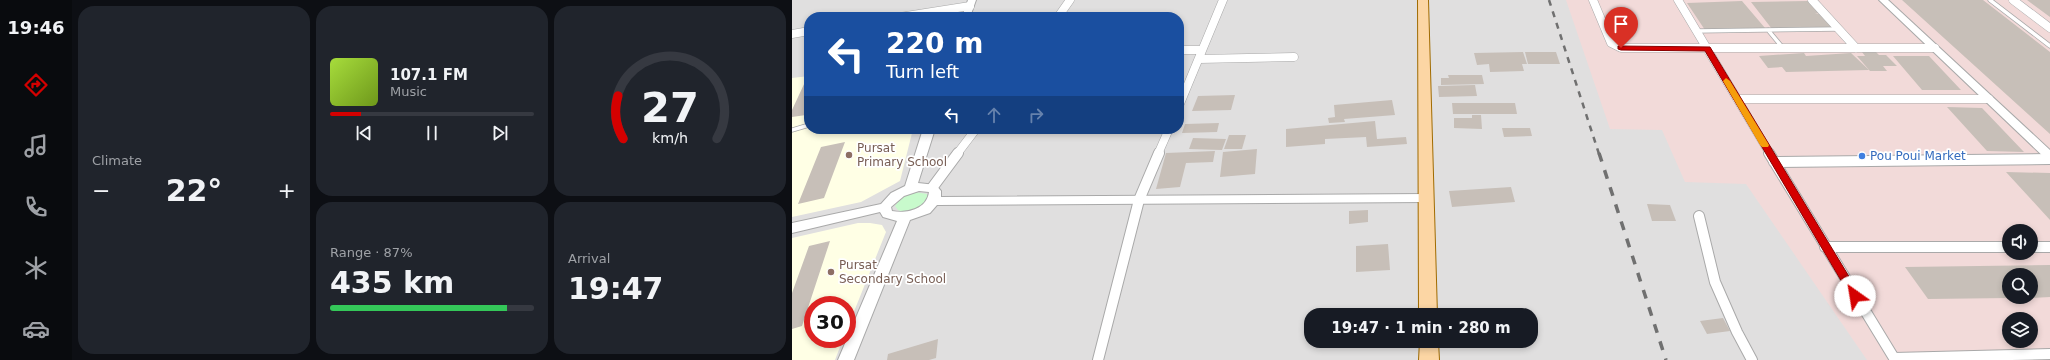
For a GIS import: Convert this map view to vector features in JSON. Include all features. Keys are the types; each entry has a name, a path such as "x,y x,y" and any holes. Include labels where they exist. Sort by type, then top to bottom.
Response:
{"main road":[{"path":"1423,0 1428,308"},
{"path":"1429,348 1429,360"}],"street":[{"path":"1062,12 1070,0"},
{"path":"1184,94 1223,0"},
{"path":"1594,0 1611,43 1621,48 1935,48"},
{"path":"1687,0 1678,0 1825,247 1895,359 2050,354"},
{"path":"1812,0 1856,48"},
{"path":"1884,0 2050,157"},
{"path":"2013,0 2050,28"},
{"path":"925,12 971,3"},
{"path":"792,34 804,32"},
{"path":"1184,50 1202,50"},
{"path":"1199,59 1294,56"},
{"path":"1737,99 1989,99"},
{"path":"910,188 927,134"},
{"path":"932,188 972,134"},
{"path":"1098,360 1139,200 1167,134"},
{"path":"1774,162 2050,157"},
{"path":"792,228 885,207 892,198 910,188 919,186 932,188 935,192 936,196 933,201 922,211 905,217 892,217 887,214 885,207"},
{"path":"933,201 1427,198"},
{"path":"1699,216 1715,282 1752,360"},
{"path":"846,360 905,217"},
{"path":"1825,247 2002,247"},
{"path":"2038,247 2050,247"}],"lane":[{"path":"1990,0 2050,46"},
{"path":"1697,31 1839,29"},
{"path":"1768,30 1783,48"},
{"path":"792,130 804,127"}],"shaded area":[{"path":"792,0 2050,0 2050,360 792,360"},
{"name":"Pou Poui Market","path":"1566,0 2050,0 2050,360 1867,360 1746,184 1685,182 1662,130 1610,129"},
{"name":"Pursat Primary School","path":"804,77 804,134 912,134 900,181 861,202 792,217 792,78"},
{"name":"Pursat Secondary School","path":"858,223 882,225 886,232 856,307 856,296 804,296 804,348 840,348 835,360 792,360 792,238"}],"green space":[{"path":"915,192 927,194 928,197 926,201 911,211 898,210 895,206 901,198"}],"building":[{"path":"1902,0 1983,0 2050,52 2050,134"},
{"path":"2027,0 2050,0 2050,17"},
{"path":"1742,1 1765,28 1705,30 1687,3"},
{"path":"1808,1 1820,13 1815,14 1820,14 1833,27 1772,29 1751,2"},
{"path":"1523,52 1527,64 1522,64 1524,71 1490,72 1489,64 1477,65 1474,53"},
{"path":"1525,52 1556,52 1560,64 1528,64"},
{"path":"1862,52 1876,52 1879,55 1886,55 1897,66 1883,66 1887,71 1870,71 1857,56 1865,56"},
{"path":"1804,53 1806,56 1851,53 1869,70 1786,72 1782,67 1768,68 1759,56"},
{"path":"1893,56 1929,56 1961,90 1922,90"},
{"path":"1448,75 1482,75 1484,84 1441,85 1441,78 1449,78"},
{"path":"804,84 804,115 792,117 792,110"},
{"path":"1475,85 1477,96 1439,97 1438,86"},
{"path":"1235,95 1231,110 1192,111 1198,96"},
{"path":"1392,100 1395,115 1344,119 1345,122 1329,123 1328,118 1335,117 1334,105"},
{"path":"1452,103 1515,103 1517,114 1453,114"},
{"path":"1947,107 1982,108 2024,152 1987,151"},
{"path":"1472,115 1481,115 1482,129 1454,128 1454,118 1472,118"},
{"path":"1375,121 1377,139 1406,137 1407,144 1367,147 1366,137 1325,139 1325,144 1286,147 1286,129"},
{"path":"1219,123 1217,132 1184,133 1185,124"},
{"path":"1502,128 1530,128 1532,136 1504,137"},
{"path":"1229,135 1246,135 1242,149 1224,149"},
{"path":"1193,138 1226,139 1222,150 1189,149"},
{"path":"845,142 824,198 798,204 821,147"},
{"path":"1257,149 1255,174 1220,177 1223,152"},
{"path":"1215,151 1213,162 1186,163 1180,187 1156,189 1166,153"},
{"path":"2006,172 2050,173 2050,220"},
{"path":"1511,187 1515,202 1452,207 1449,191"},
{"path":"1647,204 1670,205 1676,221 1652,221"},
{"path":"1368,210 1368,222 1349,224 1349,211"},
{"path":"830,241 812,296 804,296 804,320 802,326 792,329 792,293 809,246"},
{"path":"1388,244 1390,270 1356,272 1356,246"},
{"path":"2050,265 2050,297 2038,298 2038,268 2002,268 2002,298 1928,299 1905,267"},
{"path":"1723,318 1730,331 1707,334 1700,321"},
{"path":"938,339 936,358 929,360 887,360 888,354"}],"railway":[{"path":"1549,0 1599,154"},
{"path":"1599,153 1666,360"}],"slow traffic":[{"path":"1726,81 1765,145"}],"place":[{"name":"Pursat Primary School","path":"849,155"},
{"name":"Pou Poui Market","path":"1862,156"},
{"name":"Pursat Secondary School","path":"831,272"}],"route":[{"path":"1621,48 1707,48 1855,296"}]}
